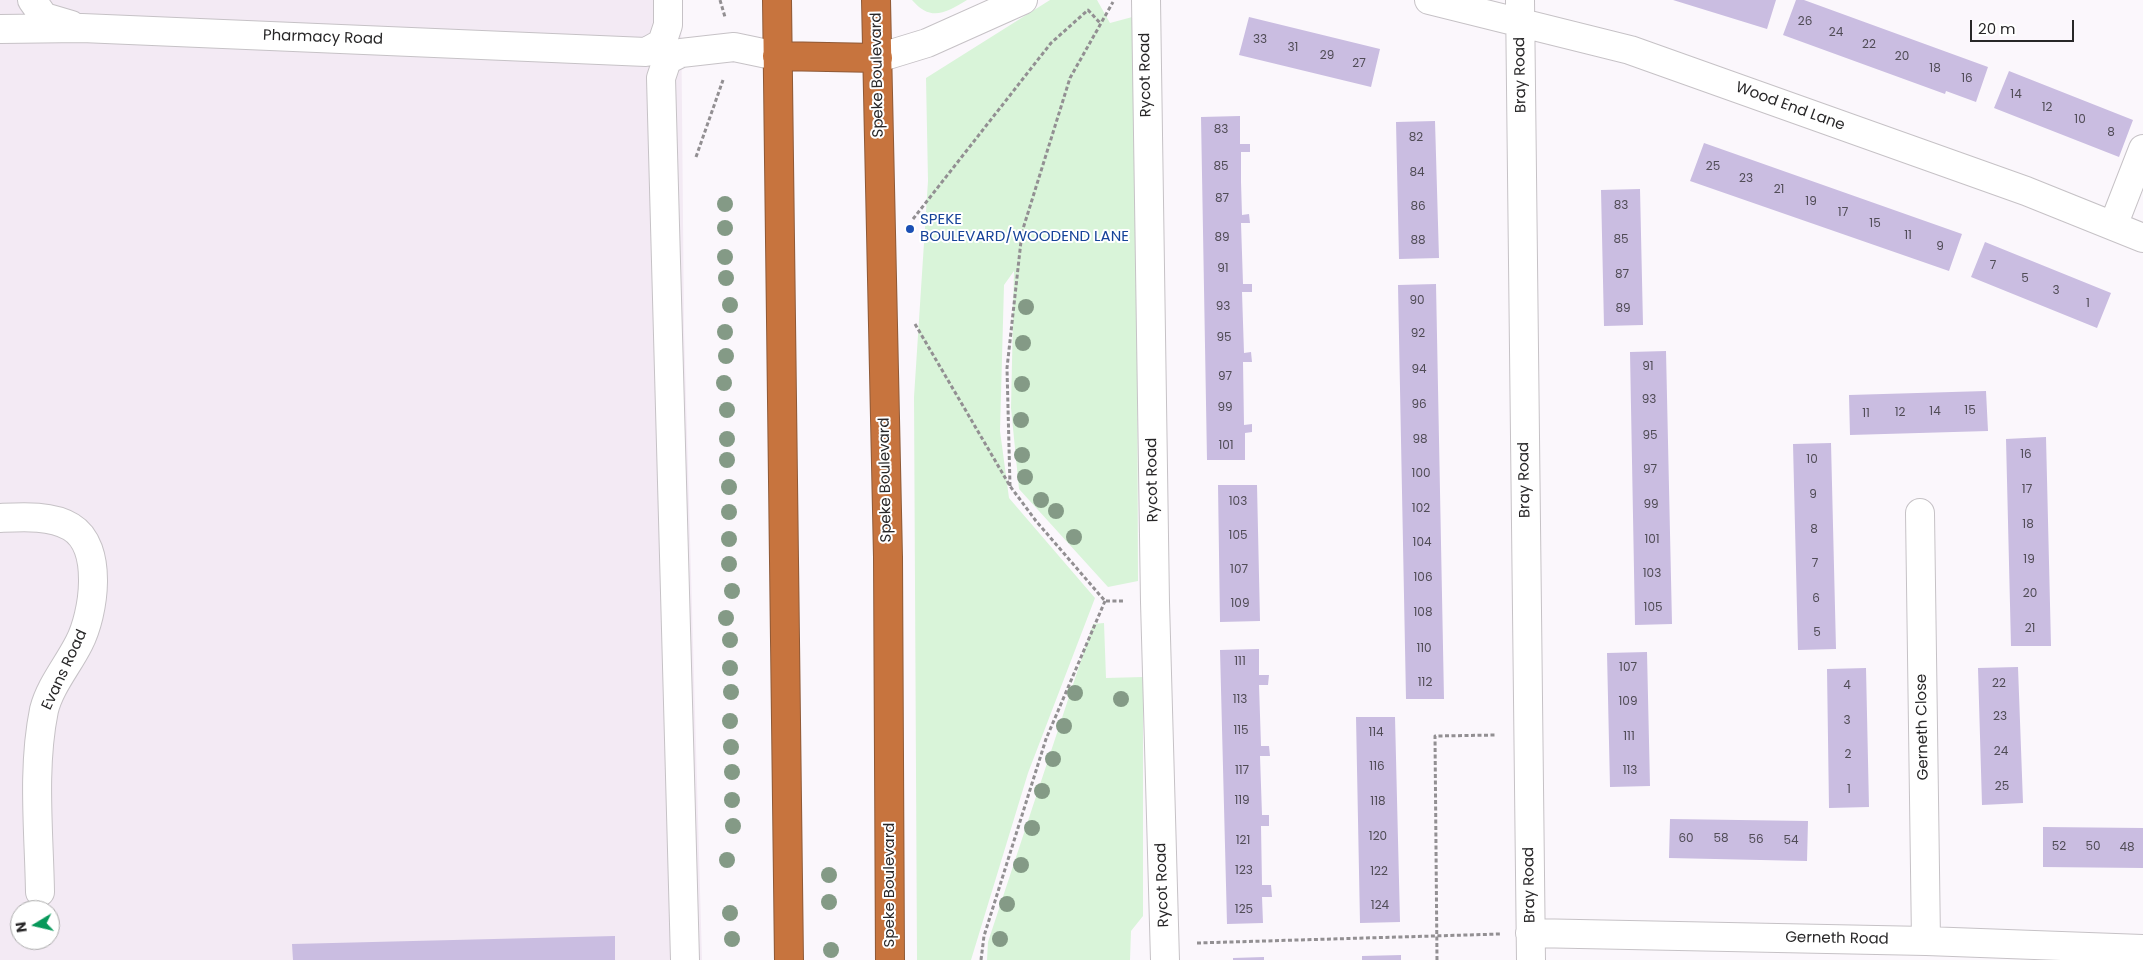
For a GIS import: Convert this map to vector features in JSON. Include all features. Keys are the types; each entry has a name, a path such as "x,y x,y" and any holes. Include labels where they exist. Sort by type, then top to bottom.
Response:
{"highway":[{"path":"777,0 789,960"},
{"name":"Speke Boulevard","path":"876,0 880,264 888,556 890,960"},
{"path":"777,56 878,58"}],"street":[{"path":"32,0 44,17 82,28"},
{"name":"Pharmacy Road","path":"0,29 82,28 646,52 662,43 668,25 668,0"},
{"path":"878,58 927,43 1023,0"},
{"name":"Rycot Road","path":"1146,0 1155,602 1165,952"},
{"name":"Wood End Lane","path":"1429,0 1520,12 2026,191 2143,238"},
{"name":"Bray Road","path":"1520,12 1531,960"},
{"path":"685,960 661,78 667,60 681,54 734,47 777,56"},
{"path":"2113,226 2143,149"},
{"name":"Gerneth Close","path":"1920,513 1926,941"},
{"name":"Evans Road","path":"0,518 50,520 70,527 82,537 90,556 93,577 88,619 80,642 45,707 41,728 38,781 40,892"},
{"name":"Gerneth Road","path":"1530,933 1926,941 2143,949"}],"path":[{"path":"1010,486 1007,368 1022,232 1070,78 1114,0"},
{"path":"912,220 1050,44 1088,10 1100,24"},
{"path":"912,318 1010,486 1036,521 1105,601 1155,602"},
{"path":"981,960 984,936 1046,740 1105,601"},
{"path":"1437,960 1435,736 1528,734"},
{"path":"1165,952 1437,936 1530,933"}],"shaded area":[{"path":"0,0 681,0 684,328 702,960 0,960"}],"green space":[{"path":"912,0 967,0 945,12 932,13 919,7"},
{"path":"1050,0 1097,0 1110,23 1136,16 1138,581 1108,587 1019,489 1011,408 1014,271 1004,285 1000,431 1009,498 1095,598 1028,773 971,960 917,960 914,397 928,181 926,78"},
{"path":"1104,623 1106,678 1143,677 1143,916 1131,931 1130,960 987,960 988,942 1093,624"}],"building":[{"path":"1673,0 1776,0 1767,29"},
{"path":"1796,0 1804,0 1988,67 1976,102 1946,91 1945,94 1783,35"},
{"path":"1249,17 1380,49 1371,87 1239,55"},
{"path":"2009,71 2133,120 2119,157 1994,108"},
{"path":"1240,116 1240,144 1250,144 1250,152 1241,152 1241,182 1242,215 1249,214 1250,223 1241,223 1243,284 1252,284 1252,292 1242,292 1244,353 1251,352 1252,362 1243,362 1244,425 1252,424 1252,432 1245,433 1245,460 1207,460 1201,117"},
{"path":"1435,121 1439,258 1399,259 1396,122"},
{"path":"1704,143 1962,234 1949,271 1690,181"},
{"path":"1640,189 1643,325 1604,326 1601,190"},
{"path":"1985,242 2111,293 2097,328 1971,277"},
{"path":"1436,284 1444,699 1406,699 1398,285"},
{"path":"1666,351 1672,624 1635,625 1630,352"},
{"path":"1986,391 1988,431 1850,435 1849,395"},
{"path":"2046,437 2051,646 2011,646 2006,439"},
{"path":"1831,443 1836,649 1798,650 1793,444"},
{"path":"1218,485 1257,485 1260,621 1220,622"},
{"path":"1259,649 1259,675 1269,675 1268,685 1259,685 1261,746 1269,746 1270,756 1260,756 1262,815 1269,815 1269,826 1261,826 1262,885 1271,885 1272,897 1262,897 1263,923 1227,924 1220,650"},
{"path":"1647,652 1650,786 1610,787 1607,653"},
{"path":"2018,667 2023,803 1982,805 1978,668"},
{"path":"1866,668 1869,807 1829,808 1827,669"},
{"path":"1356,717 1395,717 1400,922 1360,923"},
{"path":"1670,819 1808,821 1807,861 1669,858"},
{"path":"2043,827 2143,828 2143,868 2043,867"},
{"path":"615,936 615,960 293,960 292,944"},
{"path":"1401,955 1401,960 1362,960 1362,956"},
{"path":"1264,957 1264,960 1233,960 1233,958"}],"place":[{"name":"SPEKE BOULEVARD/WOODEND LANE","path":"910,229"}]}
